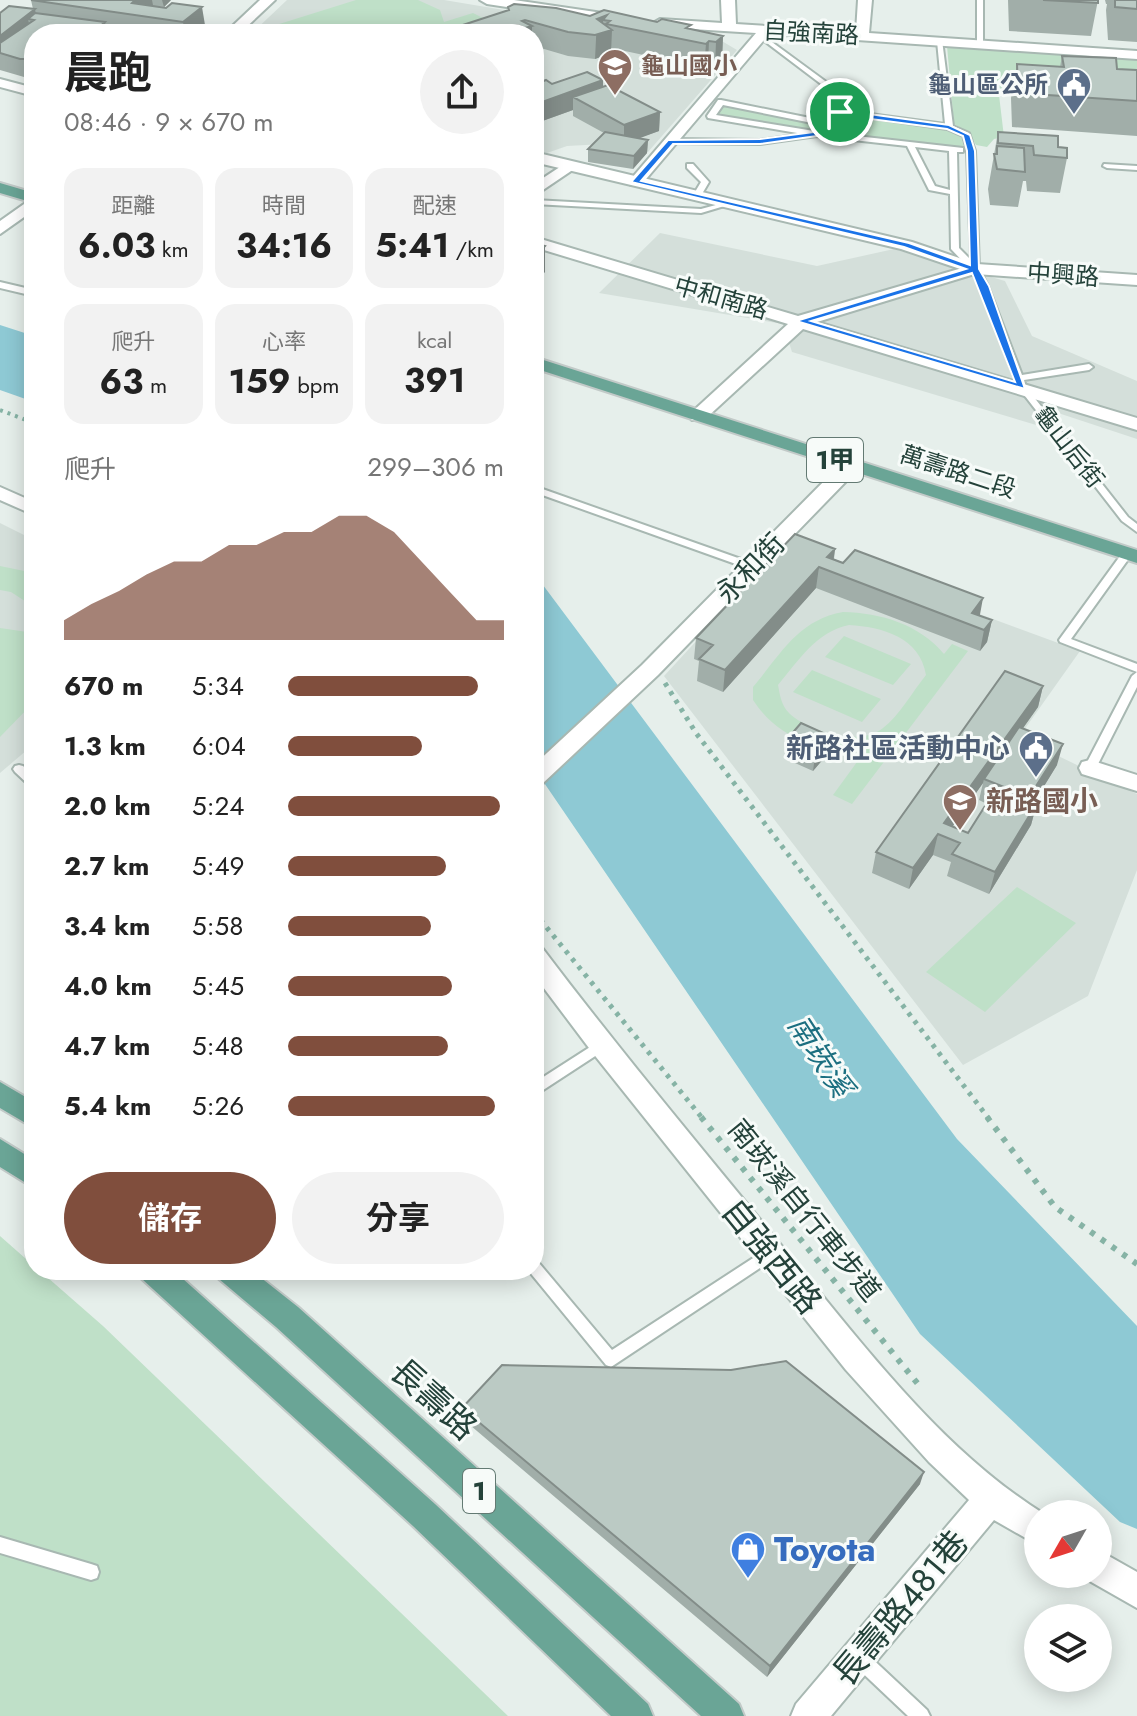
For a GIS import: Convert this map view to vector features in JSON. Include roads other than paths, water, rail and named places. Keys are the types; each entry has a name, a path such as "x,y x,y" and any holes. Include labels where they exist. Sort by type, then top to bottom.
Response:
{"main road":[{"path":"0,188 24,196"},
{"name":"萬壽路二段","path":"544,365 1132,556"},
{"path":"0,1093 24,1110"},
{"path":"0,1151 24,1169"},
{"name":"1","path":"163,1280 424,1515 636,1716"},
{"name":"長壽路","path":"241,1280 287,1317 727,1716"}],"street":[{"path":"242,24 268,0"},
{"name":"自強南路","path":"487,0 642,22 764,33 862,36 1137,55"},
{"path":"728,0 729,28"},
{"path":"862,36 865,0"},
{"path":"636,182 764,33"},
{"path":"0,83 24,89"},
{"path":"544,160 906,245 975,269"},
{"path":"544,184 569,166"},
{"path":"0,229 24,209"},
{"name":"中和南路","path":"544,245 1020,382 1137,424"},
{"name":"中興路","path":"698,416 801,321 975,269 1137,280"},
{"name":"永和街","path":"544,769 652,668 851,465"},
{"path":"0,493 24,504"},
{"path":"1090,768 1137,783"},
{"name":"自強西路","path":"544,969 601,1045 857,1360 940,1451 991,1499 1024,1520"},
{"name":"長壽路481巷","path":"808,1716 991,1499"},
{"path":"1112,1576 1137,1591"}],"lane":[{"path":"980,0 980,44"},
{"path":"764,33 868,116"},
{"path":"940,41 949,127"},
{"path":"819,122 721,102 711,116 817,134 971,151"},
{"path":"817,134 819,122 827,115 840,112 949,127 966,135 971,151 975,269"},
{"path":"671,141 760,142 817,134"},
{"path":"910,145 932,188 954,193"},
{"path":"953,150 955,249 975,269"},
{"path":"690,166 705,182 696,197"},
{"path":"1107,166 1137,168"},
{"path":"544,203 701,211 727,204"},
{"name":"龜山后街","path":"975,269 1020,382 1125,519 1137,529"},
{"path":"0,285 24,291"},
{"path":"1020,382 1089,367"},
{"path":"544,493 751,566"},
{"path":"1132,556 1064,640 1137,668"},
{"path":"1090,768 1137,676"},
{"path":"19,769 24,774"},
{"path":"544,1083 601,1045"},
{"path":"544,1280 611,1360 770,1253"},
{"path":"0,1545 91,1572"},
{"path":"858,1657 921,1716"}],"water":[{"path":"0,325 24,333 24,398 0,390"},
{"name":"南崁溪","path":"544,586 957,1139 1137,1326 1137,1529 1120,1522 1112,1514 1112,1500 1097,1500 920,1334 544,783"}],"place":[{"name":"龜山國小","path":"615,97"},
{"name":"龜山區公所","path":"1074,116"},
{"name":"新路社區活動中心","path":"1036,779"},
{"name":"新路國小","path":"960,832"},
{"name":"Toyota","path":"748,1580"}]}
